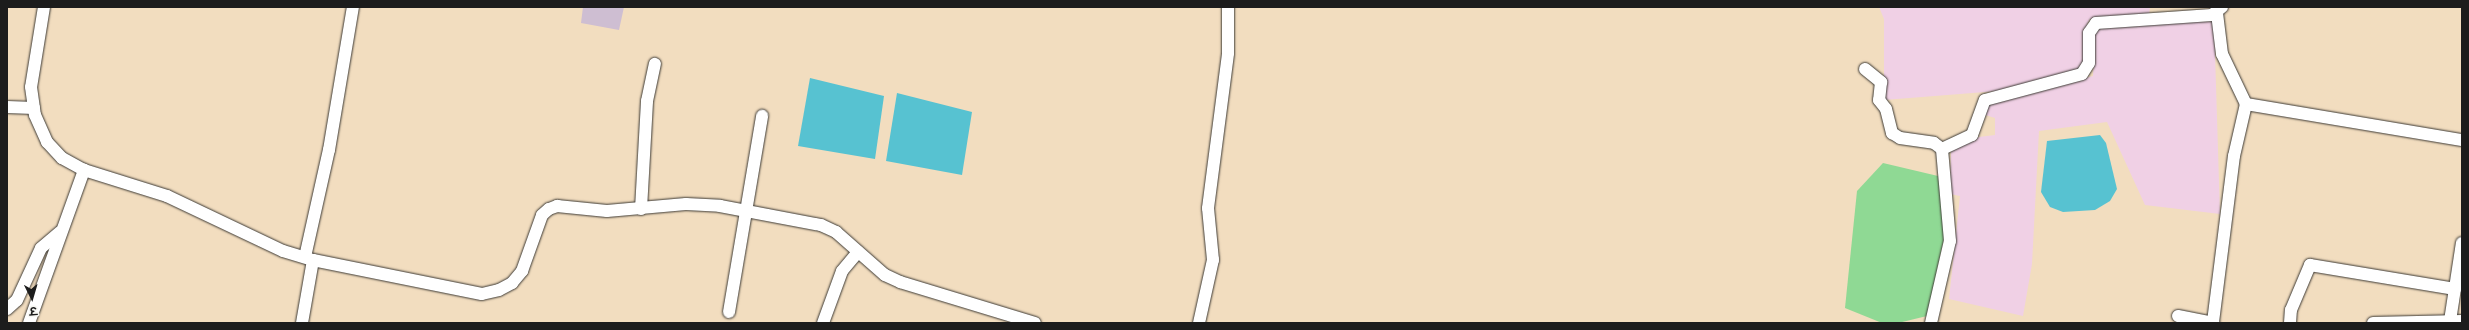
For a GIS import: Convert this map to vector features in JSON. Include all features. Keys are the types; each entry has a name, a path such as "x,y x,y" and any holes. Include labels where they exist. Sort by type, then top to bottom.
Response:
{"street":[{"path":"44,7 31,87 34,108 47,142 62,158 84,170 166,196 309,259 482,294 500,290 517,277 542,215 549,209 558,206 606,211 698,204 747,211 821,225 836,232 885,275 900,282 1035,323"},
{"path":"302,323 309,259 353,7"},
{"path":"1199,323 1213,260 1208,208 1228,53 1228,7"},
{"path":"1942,149 1972,135 1985,100 2087,70 2090,33 2096,23 2219,10 2222,54 2246,104 2234,156 2213,322 2178,316"},
{"path":"641,209 647,101 655,64"},
{"path":"1865,69 1881,82 1878,100 1886,109 1892,133 1900,138 1934,143 1942,149 1950,241 1931,323"},
{"path":"2246,104 2462,140"},
{"path":"7,107 34,108"},
{"path":"729,312 762,116"},
{"path":"60,232 41,248 10,307 30,319 60,232 84,170"},
{"path":"2373,323 2456,321 2455,288 2462,243"},
{"path":"823,323 842,272 858,252"},
{"path":"2290,323 2291,310 2310,265 2455,288"}],"shaded area":[{"path":"583,7 624,7 619,30 581,23"},
{"path":"1879,7 2150,7 2149,15 2090,19 2087,24 2086,64 2079,70 1998,91 1884,100 1884,19"},
{"path":"2214,21 2220,214 2145,205 2107,122 2039,131 2032,264 2023,316 1949,299 1960,196 1950,194 1951,151 1979,137 1995,135 1995,118 1982,114 1984,108 1992,102 2093,76 2095,34 2101,26"}],"green space":[{"path":"1883,163 1938,176 1946,229 1927,316 1898,323 1882,323 1845,308 1857,191"}],"water":[{"path":"810,78 884,96 875,159 798,146"},
{"path":"897,93 972,112 962,175 886,161"},
{"path":"2100,135 2106,143 2117,189 2110,201 2095,210 2063,212 2050,207 2041,192 2047,141"}]}
